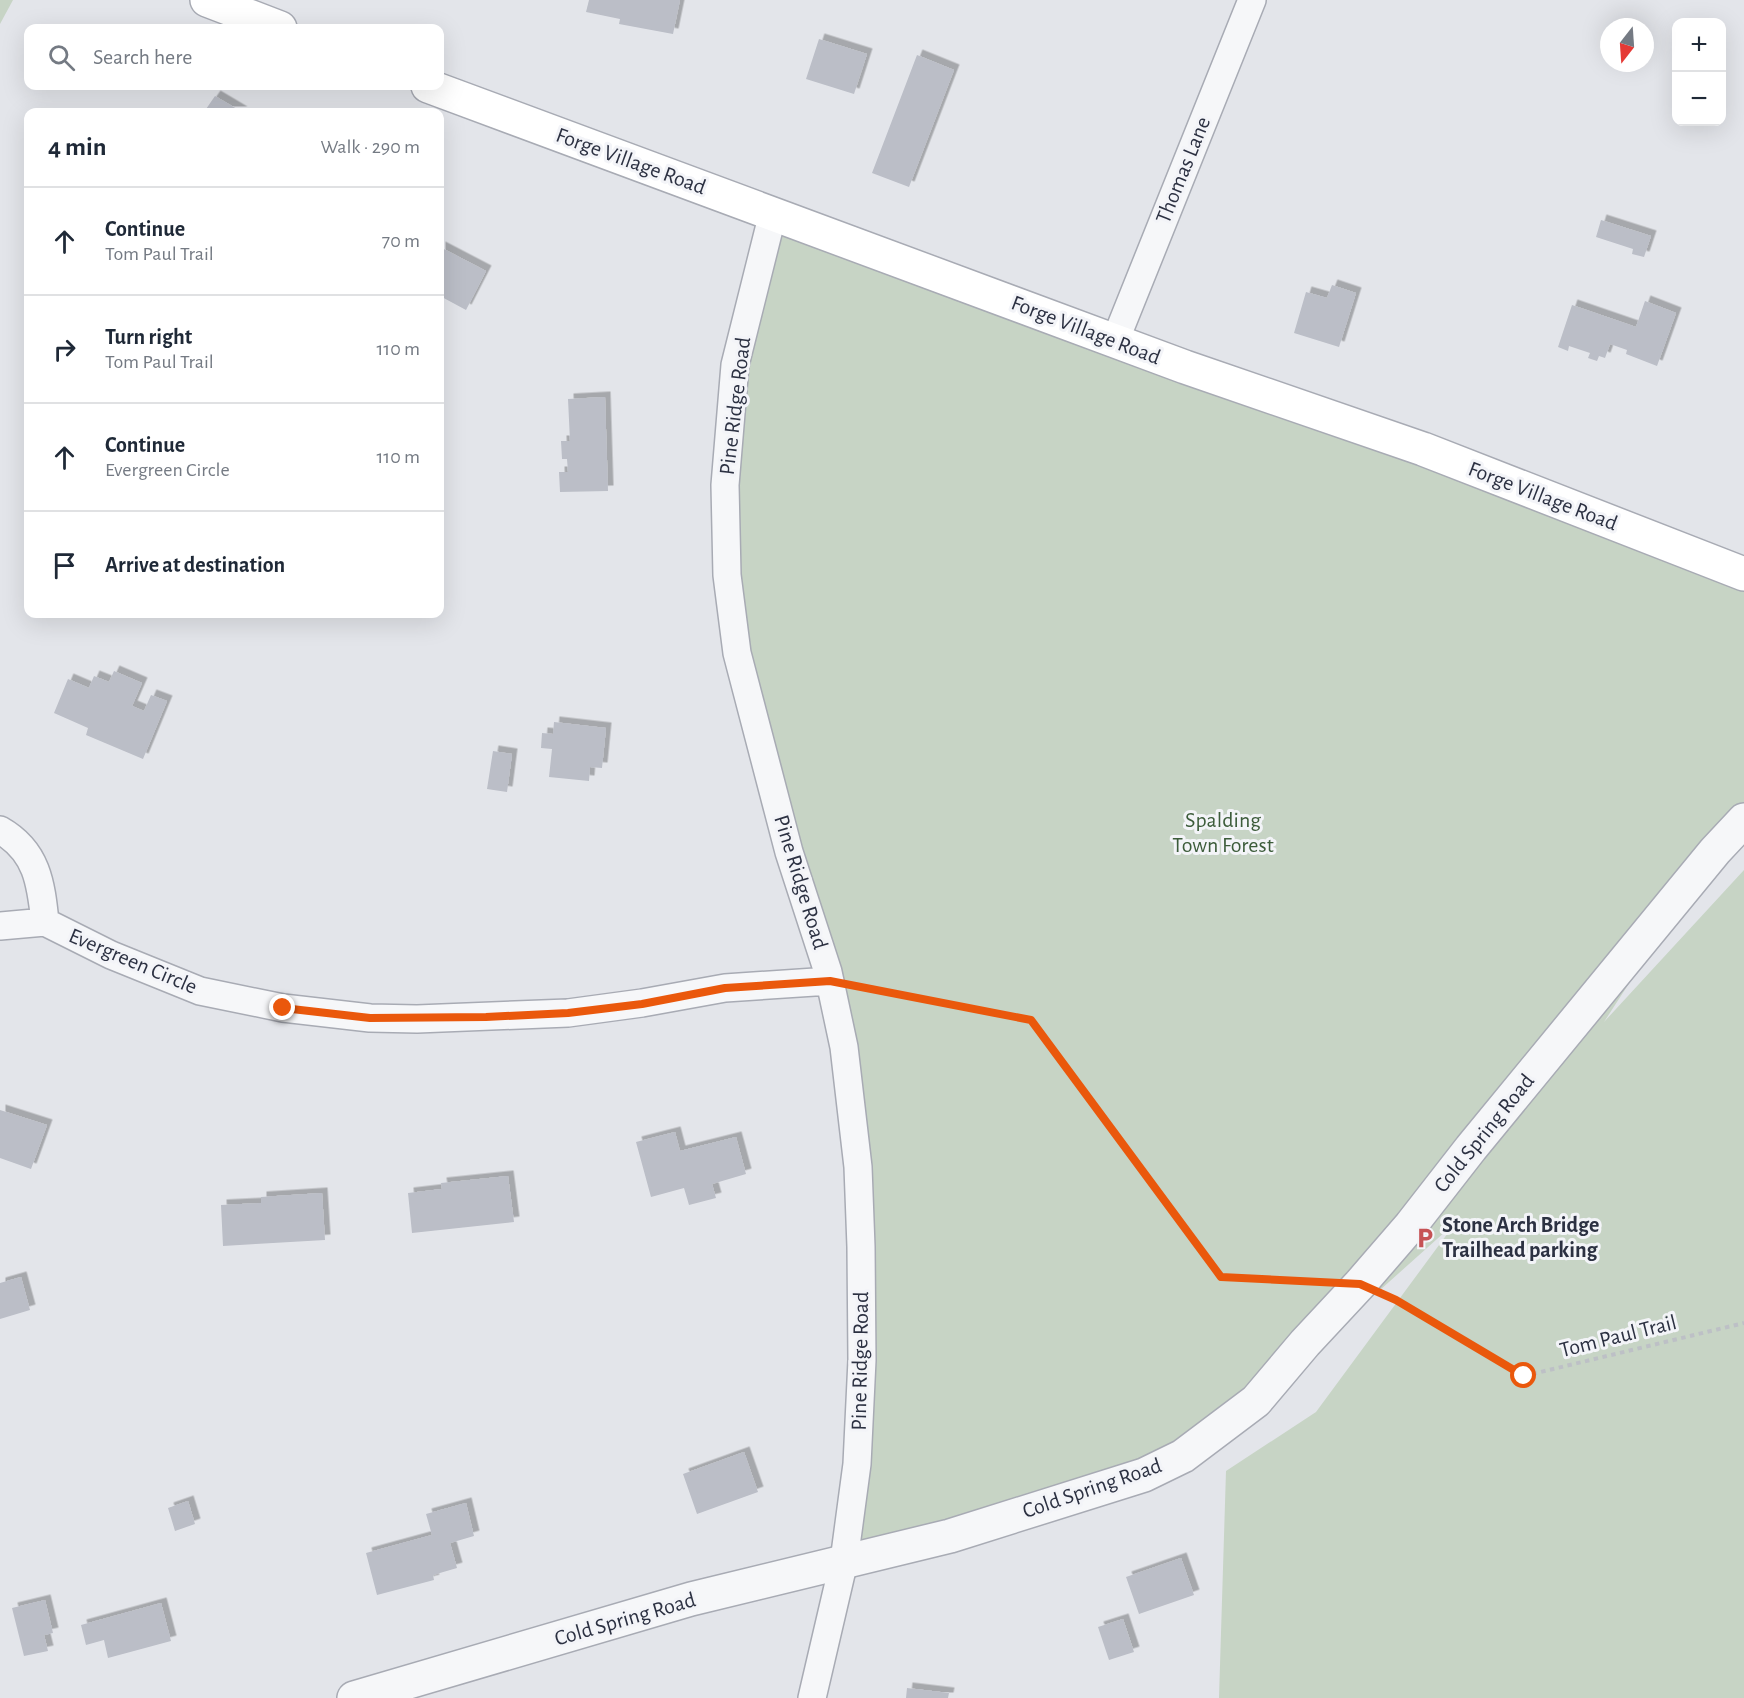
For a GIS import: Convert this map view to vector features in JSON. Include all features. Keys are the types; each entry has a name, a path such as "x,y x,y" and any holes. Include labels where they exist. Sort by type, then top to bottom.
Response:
{"main road":[{"path":"207,0 270,24"},
{"name":"Forge Village Road","path":"439,90 1115,341 1423,450 1744,574"}],"street":[{"name":"Thomas Lane","path":"1115,341 1252,0"},
{"name":"Pine Ridge Road","path":"773,213 735,365 725,485 727,575 737,653 789,852 830,981 844,1047 856,1156 861,1247 862,1360 858,1429 844,1562 812,1698"},
{"name":"Cold Spring Road","path":"354,1698 691,1599 950,1536 1144,1475 1183,1456 1256,1401 1305,1343 1360,1284 1411,1225 1471,1148 1714,851 1744,820"},
{"name":"Evergreen Circle","path":"0,830 17,840 30,859 41,882 45,922"},
{"name":"Evergreen Circle","path":"0,926 45,922 120,959 200,990 283,1008 337,1016 417,1019 568,1013 642,1004 725,988 830,981"}],"path":[{"name":"Tom Paul Trail","path":"830,981 1031,1020 1221,1277 1360,1284 1396,1300 1524,1376 1744,1323"}],"green space":[{"path":"0,0 13,0 0,24"},
{"name":"Spalding Town Forest","path":"773,213 1744,574 1744,806 1604,1022 1744,870 1744,1698 1219,1698 1226,1471 1316,1412 1456,1222 1256,1401 1144,1475 844,1561 857,1464 844,1047 761,740 725,485"}],"building":[{"path":"589,0 680,0 673,34 619,24 620,19 586,12"},
{"path":"819,39 867,54 854,94 806,79"},
{"path":"917,55 954,70 909,187 872,173"},
{"path":"215,96 235,108 207,108"},
{"path":"1601,220 1651,236 1644,257 1632,254 1633,249 1596,237"},
{"path":"444,249 486,271 466,310 444,298"},
{"path":"1332,285 1356,293 1339,347 1294,333 1306,292 1327,298"},
{"path":"1645,301 1676,313 1657,366 1626,354 1627,350 1610,344 1605,358 1599,356 1597,361 1588,358 1590,353 1569,346 1568,351 1558,347 1572,305 1636,327"},
{"path":"605,397 608,491 560,492 559,472 568,472 567,459 562,459 561,441 570,441 568,399"},
{"path":"114,671 142,683 132,706 144,711 151,695 167,701 143,759 86,735 88,728 54,713 68,679 89,688 94,676 109,682"},
{"path":"554,722 606,728 602,768 590,767 589,781 549,777 552,749 541,748 542,733 553,734"},
{"path":"493,751 512,754 507,792 487,789"},
{"path":"0,1110 47,1125 31,1169 0,1158"},
{"path":"675,1132 680,1151 736,1137 746,1174 712,1184 716,1198 689,1205 684,1188 651,1197 636,1142"},
{"path":"508,1176 514,1222 412,1233 408,1193 442,1189 441,1183"},
{"path":"322,1193 325,1240 223,1246 221,1205 261,1203 261,1197"},
{"path":"21,1277 30,1310 0,1319 0,1283"},
{"path":"744,1452 758,1492 697,1514 683,1474"},
{"path":"188,1501 195,1524 175,1531 168,1508"},
{"path":"466,1503 474,1536 450,1543 457,1568 433,1575 434,1580 377,1595 366,1553 432,1535 426,1514"},
{"path":"1181,1558 1194,1595 1139,1614 1126,1577"},
{"path":"45,1600 53,1633 44,1635 48,1651 24,1656 12,1608"},
{"path":"161,1603 171,1641 108,1658 104,1640 86,1645 81,1625"},
{"path":"1123,1619 1134,1652 1109,1660 1098,1627"},
{"path":"907,1688 949,1693 948,1698 906,1698"}],"place":[{"name":"Stone Arch Bridge Trailhead parking","path":"1425,1238"}],"route":[{"path":"283,1008 326,1015 417,1019 568,1013 642,1004 725,988 830,981 1031,1020 1221,1277 1360,1284 1396,1300 1524,1376"}]}
